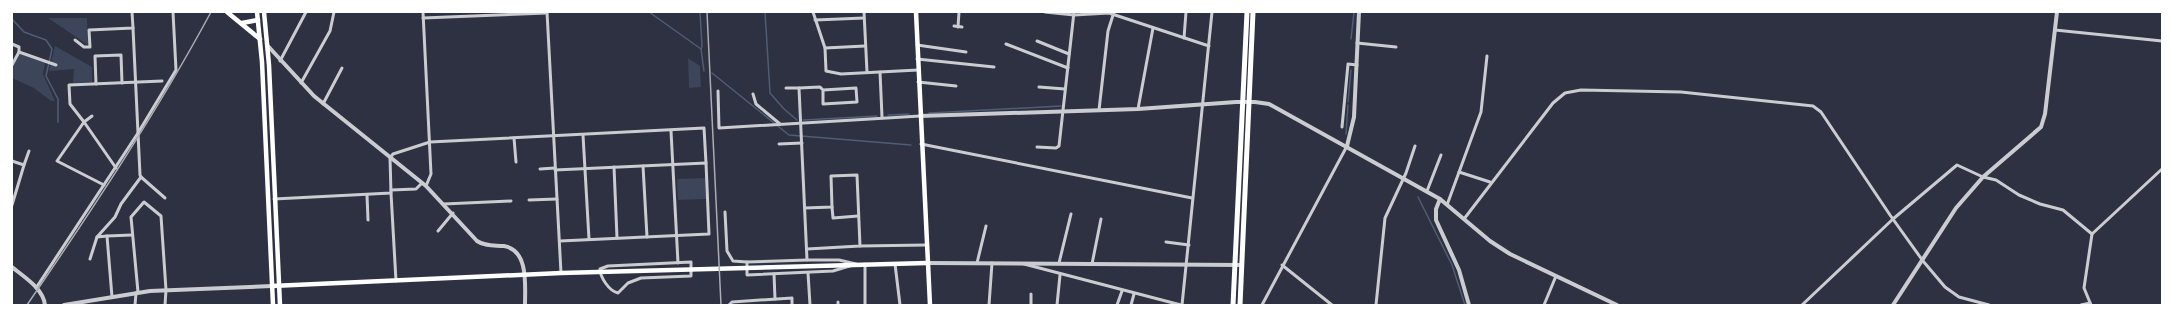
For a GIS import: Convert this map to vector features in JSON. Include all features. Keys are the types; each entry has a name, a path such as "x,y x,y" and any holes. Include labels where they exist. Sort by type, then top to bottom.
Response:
{"highway":[{"path":"1233,305 1247,12"},
{"path":"1240,305 1253,12"}],"main road":[{"path":"227,12 267,45"},
{"path":"257,12 260,39 274,305"},
{"path":"264,12 280,305"},
{"path":"916,12 918,82 930,305"},
{"path":"242,23 258,20"},
{"path":"272,286 610,271 927,263"}],"street":[{"path":"90,259 97,237 115,217 121,204 141,177 132,12"},
{"path":"36,288 116,168 176,70 173,12"},
{"path":"280,61 306,12"},
{"path":"301,83 330,31 334,12"},
{"path":"423,12 431,174 426,186"},
{"path":"813,12 824,48 826,71 841,74 918,70"},
{"path":"864,12 867,72"},
{"path":"958,26 959,12"},
{"path":"1045,12 1074,14 1114,13 1153,28 1209,46"},
{"path":"1184,38 1186,12"},
{"path":"1021,263 1060,275 1171,304 1182,305 1212,12"},
{"path":"1262,305 1282,265 1347,146 1354,116 1359,12"},
{"path":"1892,305 1923,261 1956,208 1983,177 2041,127 2045,114 2057,12"},
{"path":"424,18 547,13 561,273"},
{"path":"1099,110 1108,31 1114,13"},
{"path":"1037,147 1056,148 1059,146 1074,14"},
{"path":"815,20 864,18"},
{"path":"75,40 84,47 90,47 89,30 133,28"},
{"path":"1138,109 1153,28"},
{"path":"2055,30 2162,41"},
{"path":"1037,41 1070,54"},
{"path":"1357,43 1396,47"},
{"path":"12,44 19,47 20,52"},
{"path":"1006,44 1068,68"},
{"path":"267,45 280,61 323,104 426,186 477,242 486,246 504,246 515,251 521,259 524,275 526,305"},
{"path":"917,45 966,52"},
{"path":"824,48 865,46"},
{"path":"20,52 56,66"},
{"path":"12,64 20,52"},
{"path":"96,84 95,56 121,55 122,83"},
{"path":"1447,205 1481,112 1487,56"},
{"path":"917,59 994,67"},
{"path":"1342,127 1348,64 1356,65"},
{"path":"323,104 342,68"},
{"path":"880,72 882,117"},
{"path":"116,168 70,104 69,85 162,81"},
{"path":"918,82 956,86"},
{"path":"786,88 820,87 823,90 856,88 857,102 823,104 823,90"},
{"path":"1039,87 1065,89"},
{"path":"799,88 807,260"},
{"path":"1464,219 1490,182 1553,103 1565,93 1582,90 1696,93 1817,108 1923,261 1951,293 1966,300 1989,305"},
{"path":"718,91 719,128 882,117 1138,109 1243,102 1269,104 1440,199 1501,248 1617,305"},
{"path":"753,94 756,104 778,125"},
{"path":"92,116 84,122 58,161 104,185"},
{"path":"396,281 390,158 393,154 430,142 671,131 704,128 709,234 560,241"},
{"path":"671,131 678,263"},
{"path":"583,135 589,239"},
{"path":"514,138 516,162"},
{"path":"779,144 802,143"},
{"path":"921,144 1192,198"},
{"path":"1376,305 1385,218 1403,178 1415,146"},
{"path":"12,205 13,195 29,151"},
{"path":"1426,191 1441,155"},
{"path":"12,161 24,165"},
{"path":"540,168 585,169 706,163"},
{"path":"1802,305 1893,219 1955,166 1959,165 1983,177 1996,180 2019,195 2063,210 2092,234"},
{"path":"643,166 647,237"},
{"path":"614,167 618,238"},
{"path":"2081,305 2090,304 2084,288 2092,234 2162,169"},
{"path":"1459,172 1490,182"},
{"path":"858,216 832,218 831,176 856,175 860,246"},
{"path":"141,177 165,198"},
{"path":"274,199 391,192 416,189 422,183"},
{"path":"367,194 368,220"},
{"path":"529,200 557,199"},
{"path":"1440,199 1435,215 1437,224 1458,270 1469,305"},
{"path":"444,204 511,201"},
{"path":"135,305 137,292 131,217 144,202 161,216 166,290 165,305"},
{"path":"805,208 832,207"},
{"path":"725,212 728,256 733,261 839,260 856,264"},
{"path":"438,231 452,213"},
{"path":"1059,263 1071,214"},
{"path":"1092,264 1101,219"},
{"path":"977,263 986,226"},
{"path":"97,237 132,235"},
{"path":"107,236 112,297"},
{"path":"1166,242 1189,245"},
{"path":"807,249 860,246 926,245"},
{"path":"691,262 691,276 641,278 628,283 618,292 612,291 600,272 600,269 608,266 691,262"},
{"path":"747,262 747,275 808,273 840,270 856,264"},
{"path":"927,263 1241,265"},
{"path":"989,305 992,263"},
{"path":"865,264 866,305"},
{"path":"895,264 900,305"},
{"path":"1282,265 1332,305"},
{"path":"12,267 43,296 45,305"},
{"path":"808,273 810,305"},
{"path":"774,274 775,299"},
{"path":"1058,305 1060,275"},
{"path":"1544,305 1556,276"},
{"path":"64,305 92,303 137,292 272,286"},
{"path":"1117,305 1122,291"},
{"path":"1031,305 1032,294"},
{"path":"1131,305 1134,294"},
{"path":"729,305 732,302 792,298 792,305"}],"shaded area":[{"path":"48,18 87,18 88,45"},
{"path":"55,46 92,67 92,82 73,83 74,69 49,71"},
{"path":"20,54 45,63 43,74 55,101 51,101 34,88 12,78 12,67"},
{"path":"688,58 700,66 701,87 689,88"},
{"path":"705,178 706,199 678,200 677,179"}],"waterway":[{"path":"649,12 701,49 704,71"},
{"path":"700,12 701,49"},
{"path":"765,12 770,93 784,109 797,120"},
{"path":"1351,39 1354,12"},
{"path":"12,19 24,32 46,40 52,49 46,76 58,99 58,122"},
{"path":"1348,102 1351,70"},
{"path":"712,73 789,135 911,145"},
{"path":"1346,134 1348,105"},
{"path":"929,113 1061,106"},
{"path":"888,115 909,114"},
{"path":"803,120 877,116"},
{"path":"1418,197 1452,265 1465,305"}],"railway":[{"path":"27,305 123,161 190,50 211,12"},
{"path":"707,12 721,305"}]}
